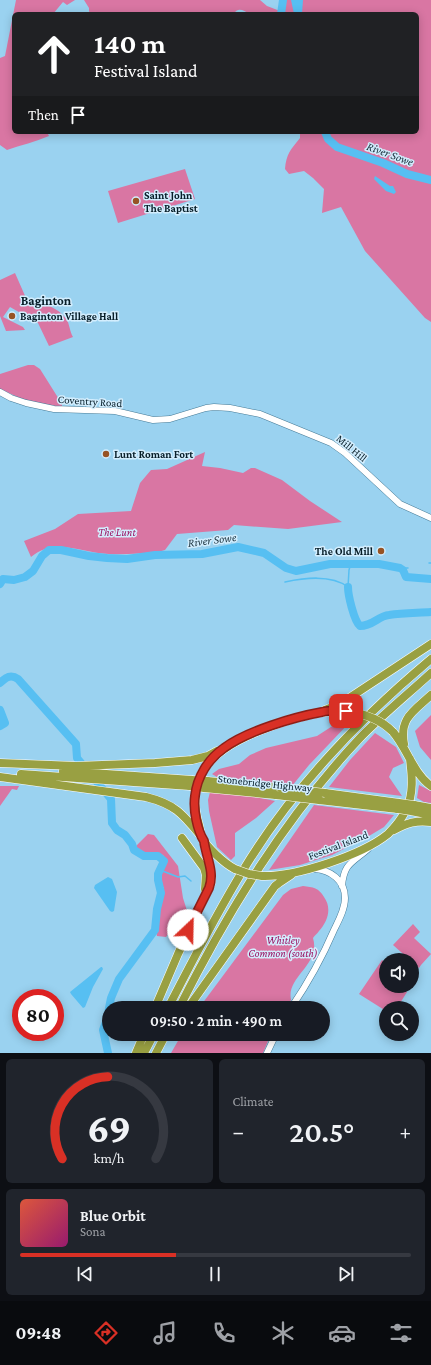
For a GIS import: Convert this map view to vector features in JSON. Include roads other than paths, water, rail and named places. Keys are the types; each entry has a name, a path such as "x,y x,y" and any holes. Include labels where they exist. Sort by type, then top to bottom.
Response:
{"highway":[{"path":"323,711 346,700 431,644"},
{"path":"172,1001 242,872 270,829 315,772 344,740 387,697 431,659"},
{"path":"182,1001 192,981 242,894 285,829 360,738 431,673"},
{"path":"405,749 402,733 404,723 410,715 431,695"},
{"name":"Festival Island","path":"323,711 353,712 374,718 393,732 410,759 412,784 408,806 402,817 391,831 376,842 344,856 305,869 277,875 262,876 246,873 228,866 203,839 194,809 195,792 207,765 223,748 240,739 275,724 323,711"},
{"path":"0,764 93,769 192,760 208,756 223,748"},
{"path":"410,759 424,780 431,786"},
{"name":"Stonebridge Highway","path":"93,769 191,783"},
{"name":"Stonebridge Highway","path":"0,772 86,780 191,783 279,791 325,793 413,808 431,808"},
{"path":"0,777 110,791 162,801 172,806 188,820 203,839 212,876 211,883 158,1001"},
{"name":"Stonebridge Highway","path":"279,791 319,800 399,806"},
{"name":"Stonebridge Highway","path":"413,808 431,815"},
{"path":"391,831 412,822 431,822"},
{"path":"182,838 199,860 205,871 206,894"},
{"path":"193,1001 278,882 305,869"},
{"path":"136,1053 141,1041"},
{"path":"144,1053 150,1041"},
{"path":"156,1053 162,1041"},
{"path":"160,1044 163,1041"}],"street":[{"name":"Coventry Road","path":"0,392 11,398 26,403 68,410 115,411 153,420 170,419 210,408 230,408 250,411"},
{"name":"Mill Hill","path":"250,411 330,443 345,454 400,504 431,518"},
{"path":"342,886 344,873 347,867 376,842"},
{"path":"296,1001 315,971 340,917 345,900 345,894 342,886 330,872 322,869 305,869"},
{"path":"267,1053 273,1041"}],"water":[{"path":"291,0 303,0 302,12 294,12"},
{"path":"375,176 390,186 393,186 396,192 394,194 386,191 374,179"},
{"path":"108,877 112,879 117,892 114,911 112,912 94,888 95,885"},
{"path":"101,967 103,969 93,987 85,1007 83,1008 70,992"}],"waterway":[{"name":"River Sowe","path":"281,12 283,0"},
{"name":"River Sowe","path":"326,134 328,139 337,147 383,163 407,174 431,180"},
{"name":"River Sowe","path":"0,584 3,579 14,580 25,577 33,571 42,556 49,550 61,550 89,556 127,559 155,555 202,554 238,547 264,553 286,568 296,571 330,564 379,564 400,568 403,570 406,577 431,579"},
{"path":"348,587 351,563"},
{"name":"River Sowe","path":"400,568 408,568"},
{"path":"285,582 317,578 334,580 348,587"},
{"path":"348,587 350,602 360,626 365,626 385,616 431,612"},
{"path":"0,683 9,677 18,679 76,744 77,758 111,799 112,823 117,830 125,835 132,844 134,850 144,856 158,856 164,861 158,874 161,893 157,909 155,930 119,979 110,1001"},
{"name":"River Sowe","path":"0,710 5,723 0,726"},
{"path":"160,870 178,877 185,876 191,881"},
{"path":"105,1041 108,1053"}],"place":[{"name":"Saint John The Baptist","path":"136,201"},
{"name":"Baginton Village Hall","path":"12,316"},
{"name":"Lunt Roman Fort","path":"106,454"},
{"name":"The Old Mill","path":"381,551"}],"district":[{"name":"Baginton","path":"46,300"}],"park label":[{"name":"The Lunt","path":"117,532"},
{"name":"Whitley Common (south)","path":"283,946"}]}
